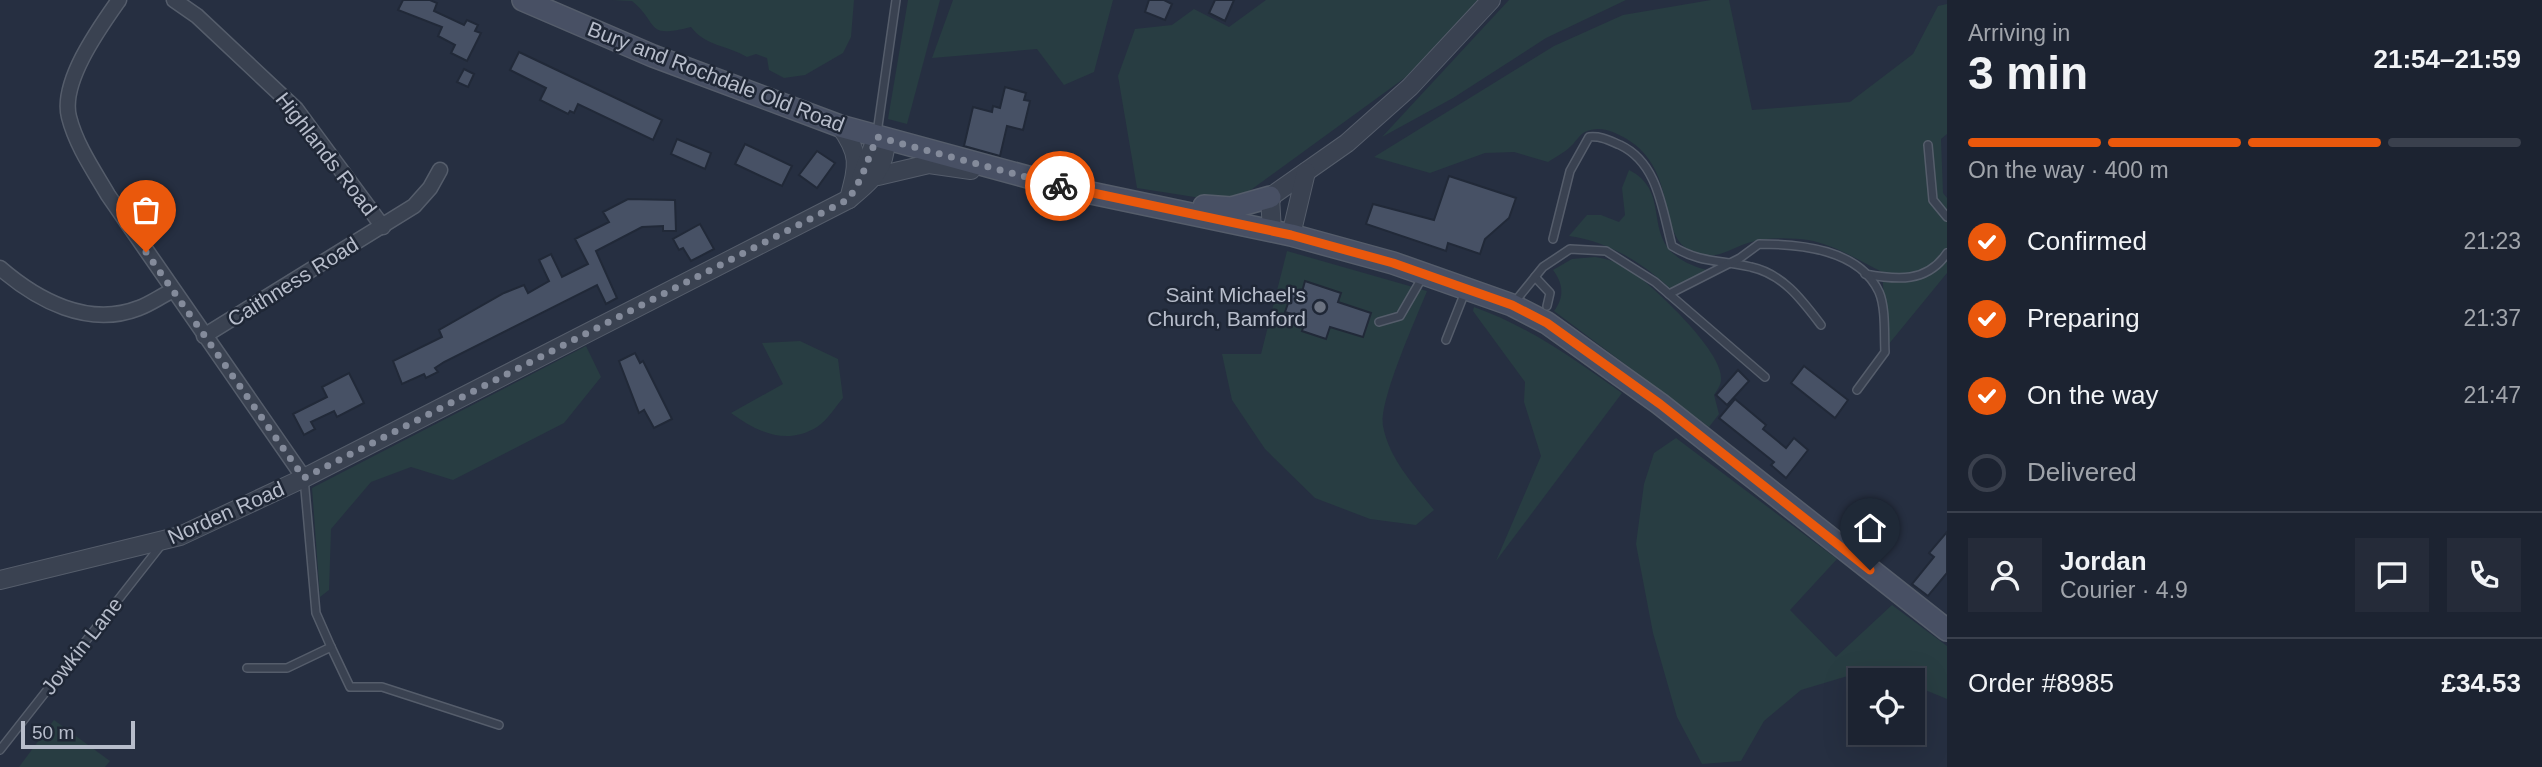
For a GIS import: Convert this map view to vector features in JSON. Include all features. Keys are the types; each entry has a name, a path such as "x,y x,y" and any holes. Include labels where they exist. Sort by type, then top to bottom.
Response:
{"main road":[{"name":"Bury and Rochdale Old Road","path":"523,0 666,61 840,126 1013,175 1282,233 1424,274 1512,305 1547,323 1660,404 1947,630"},
{"name":"Bury and Rochdale Old Road","path":"1116,198 1138,195 1231,208 1269,197"}],"street":[{"path":"120,0 78,67 69,92 68,116 84,154 108,195 304,478"},
{"name":"Highlands Road","path":"174,0 207,26 296,109 383,227"},
{"path":"1282,233 1269,197 1347,143 1410,87 1491,0"},
{"path":"840,126 854,145 857,158 849,199"},
{"path":"849,199 882,138"},
{"path":"878,176 886,158 882,138"},
{"path":"878,176 929,164 1013,175"},
{"name":"Caithness Road","path":"204,337 414,206 430,188 440,170"},
{"path":"1282,233 1306,172"},
{"name":"Norden Road","path":"0,580 163,542 304,478 849,199 878,176"},
{"path":"0,268 27,292 56,307 92,314 137,309 172,290"}],"lane":[{"path":"882,138 895,0"},
{"path":"1553,239 1570,172 1589,137 1601,136 1631,150 1651,173 1672,246 1693,259 1753,267 1774,276 1795,291 1821,325"},
{"path":"1928,145 1933,200 1947,217"},
{"path":"1669,294 1730,264 1759,244 1818,248 1860,269 1879,293 1885,352 1857,390"},
{"path":"1512,305 1543,267 1570,249 1606,251 1631,264 1669,294 1765,377"},
{"path":"1864,274 1902,281 1939,265 1947,253"},
{"path":"1379,322 1400,316 1424,274"},
{"path":"1535,276 1550,293 1547,306"},
{"path":"1447,340 1467,289"},
{"path":"304,478 316,613 350,687 382,687 499,725"},
{"name":"Jowkin Lane","path":"0,750 163,542"},
{"path":"247,668 287,668 331,647"}],"green space":[{"path":"612,0 854,0 851,37 843,53 805,75 784,78 769,70 767,58 756,54 747,57 710,42 691,27 659,30 632,1"},
{"path":"908,0 940,0 907,124 888,119"},
{"path":"953,0 1113,0 1094,72 1064,85 1037,49 932,58"},
{"path":"1266,0 1478,0 1406,77 1233,203 1137,188 1118,76 1135,29 1172,25 1194,9 1229,27"},
{"path":"1509,0 1626,0 1546,38 1453,98 1382,137"},
{"path":"1711,0 1729,0 1752,110 1850,102 1913,54 1938,6 1947,4 1947,134 1941,139 1943,193 1947,198 1947,273 1888,345 1882,272 1837,249 1802,239 1761,240 1707,256 1689,250 1679,241 1672,228 1664,195 1650,160 1636,145 1615,133 1589,130 1548,162 1514,152 1485,153 1430,173 1374,157 1554,46 1623,15"},
{"path":"1629,170 1644,181 1651,193 1662,236 1669,249 1684,261 1707,270 1672,290 1649,271 1611,248 1569,236 1587,215 1601,215 1619,222 1625,215 1622,188"},
{"path":"1287,251 1427,291 1392,379 1383,414 1383,426 1391,450 1403,471 1434,510 1416,525 1370,519 1315,498 1265,449 1232,400 1222,354 1261,354"},
{"path":"1595,257 1618,263 1637,275 1684,319 1711,353 1719,368 1721,380 1714,395 1719,414 1709,427 1554,311 1560,301 1561,290 1553,270 1572,259"},
{"path":"1474,307 1533,334 1622,393 1496,561 1541,456 1524,402 1525,382 1473,311"},
{"path":"800,341 838,359 843,398 824,421 805,433 783,436 761,431 731,413 783,384 762,343"},
{"path":"586,346 601,377 564,423 453,480 411,467 371,482 331,529 329,590 320,597 312,488"},
{"path":"1676,438 1837,559 1790,610 1836,657 1892,605 1947,646 1947,699 1925,690 1925,668 1848,668 1848,676 1801,690 1764,721 1741,761 1702,764 1677,717 1653,633 1636,544 1644,484 1654,453"},
{"path":"54,720 110,761 105,767 19,767"}],"building":[{"path":"403,0 430,0 437,3 434,11 464,25 467,20 478,25 475,31 481,33 467,61 451,53 455,45 438,36 442,27 398,10"},
{"path":"1149,0 1164,0 1172,4 1165,20 1145,12"},
{"path":"1215,0 1234,0 1225,21 1209,13"},
{"path":"519,52 662,120 653,140 578,104 574,113 570,111 568,114 540,100 546,88 510,70"},
{"path":"464,69 474,74 468,87 457,82"},
{"path":"1005,87 1026,93 1024,100 1030,101 1023,130 1007,126 1000,156 964,146 973,107 992,112 993,106 1000,108"},
{"path":"677,139 711,153 705,169 671,154"},
{"path":"745,144 792,166 782,186 735,164"},
{"path":"817,151 835,163 817,188 799,175"},
{"path":"1449,176 1516,198 1509,218 1485,239 1480,254 1448,243 1446,251 1366,224 1373,204 1434,220"},
{"path":"628,199 675,200 676,231 663,231 663,226 642,227 596,251 617,298 606,304 597,285 444,362 435,368 438,372 426,378 424,374 402,384 393,361 442,337 439,330 504,293 524,285 528,293 549,281 539,260 551,254 562,277 588,264 575,239 609,222 603,212"},
{"path":"700,224 714,249 691,261 683,248 679,250 673,239"},
{"name":"Saint Michael's Church, Bamford","path":"1305,281 1341,293 1338,302 1371,313 1363,337 1330,327 1326,339 1302,331 1306,319 1285,312 1293,289 1302,292"},
{"path":"635,353 640,363 643,361 672,419 654,428 644,410 639,413 619,361"},
{"path":"1804,366 1848,400 1835,418 1791,383"},
{"path":"1738,370 1749,381 1727,405 1716,395"},
{"path":"349,373 364,403 337,417 334,411 311,422 315,429 304,435 293,414 327,397 322,387"},
{"path":"1735,399 1766,425 1763,429 1786,448 1794,438 1808,450 1786,478 1771,465 1774,462 1719,418"},
{"path":"1947,532 1947,573 1928,596 1912,584 1934,557 1929,553"}],"way so far":[{"path":"146,252 304,478 849,199 861,178 877,137 1060,186"}],"place":[{"name":"Saint Michael's Church, Bamford","path":"1320,307"}],"route":[{"path":"1060,186 1291,235 1393,263 1512,305 1547,323 1660,404 1870,570"}]}
